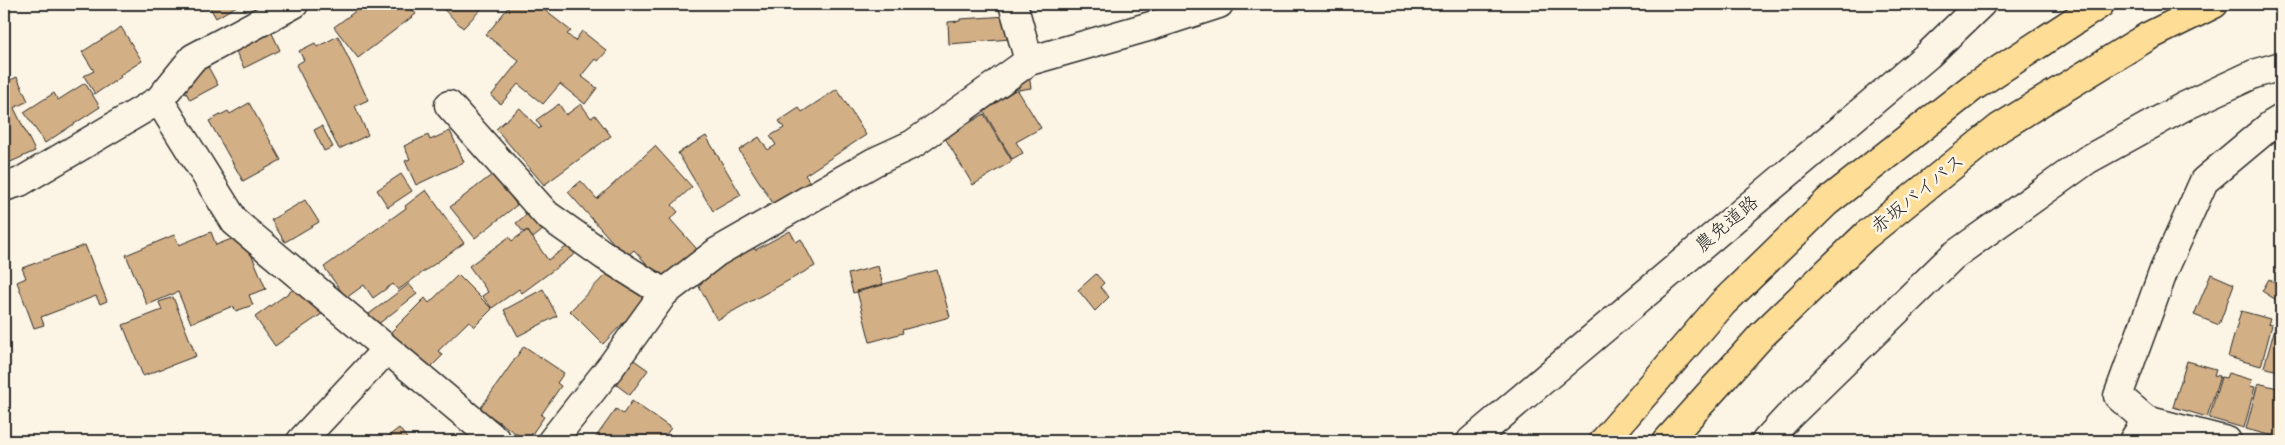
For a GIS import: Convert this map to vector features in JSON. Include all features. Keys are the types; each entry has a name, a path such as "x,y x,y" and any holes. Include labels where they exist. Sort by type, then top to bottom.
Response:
{"highway":[{"path":"1604,441 1722,304 1827,202 1973,87 2100,4"},
{"name":"赤坂バイパス","path":"1667,441 1762,335 1865,236 1992,134 2147,37 2214,4"}],"street":[{"path":"4,187 20,182 160,100 193,58 294,4"},
{"path":"1013,4 1029,61"},
{"path":"552,441 612,365 664,293 717,252 874,162 913,144 1029,61 1151,26 1219,4"},
{"name":"農免道路","path":"1471,441 1928,55 1981,4"},
{"path":"1766,441 1815,390 1952,256 2087,160 2183,107 2254,74 2281,66"},
{"path":"160,100 235,222 497,441"},
{"path":"450,105 547,215 604,256 664,293"},
{"path":"2227,441 2139,431 2118,396 2164,270 2204,181 2271,124 2281,119"},
{"path":"301,441 386,350"}],"building":[{"path":"208,4 240,4 216,18"},
{"path":"365,4 408,4 416,14 358,58 334,27"},
{"path":"438,4 486,4 463,28"},
{"path":"511,4 537,4 571,31 567,34 575,41 582,31 607,51 598,61 595,59 581,76 597,88 585,104 560,84 543,104 518,84 501,104 491,96 519,61 486,35"},
{"path":"1008,16 1010,39 949,44 948,22 960,21 960,19"},
{"path":"268,25 280,50 244,68 232,44"},
{"path":"121,27 142,61 95,94 84,76 94,71 82,52"},
{"path":"338,36 368,100 355,106 368,135 339,149 296,65 304,60 299,51 315,43 317,47"},
{"path":"205,61 218,85 190,100 177,76"},
{"path":"1029,75 1031,88 1019,90 1017,77"},
{"path":"17,77 28,101 14,108 35,151 4,165 4,83"},
{"path":"85,83 100,107 45,143 24,112 54,93 58,100"},
{"path":"837,89 866,135 805,175 812,185 776,208 739,150 759,137 768,150 776,145 770,136 784,128 779,121 799,108 802,112"},
{"path":"1017,89 1041,128 1016,142 1023,153 1012,159 983,110"},
{"path":"249,103 281,160 243,181 209,121 228,111 230,114"},
{"path":"559,104 566,115 581,104 591,118 595,115 611,136 544,185 496,129 520,108 539,129 541,127 536,120"},
{"path":"984,114 1012,161 973,185 945,138"},
{"path":"322,126 333,147 324,151 314,130"},
{"path":"450,131 464,162 416,185 405,161 410,159 404,146 428,135 430,140"},
{"path":"706,136 741,195 713,211 678,153"},
{"path":"655,146 692,187 672,205 678,212 670,219 704,257 669,288 634,250 626,257 568,192 581,181 597,199"},
{"path":"401,174 412,191 388,207 377,190"},
{"path":"493,174 517,205 475,238 450,207"},
{"path":"426,190 464,243 398,290 393,284 373,298 364,285 346,298 324,267 406,208 405,206"},
{"path":"305,200 319,222 285,242 271,220"},
{"path":"535,208 549,225 533,238 527,230 524,233 516,223"},
{"path":"527,230 548,260 572,243 579,251 522,293 519,289 492,308 482,296 488,292 469,266 509,237 512,241"},
{"path":"790,231 796,242 801,239 815,266 717,320 696,281 753,246 755,250"},
{"path":"211,232 216,245 247,233 256,254 252,256 266,289 249,295 253,305 236,311 233,306 191,323 178,292 147,305 126,255 174,235 179,245"},
{"path":"85,245 107,301 100,304 96,296 41,317 44,325 34,328 17,282 26,278 22,268"},
{"path":"878,266 883,285 853,293 848,274"},
{"path":"613,267 646,299 603,344 570,311"},
{"path":"937,270 950,317 902,330 903,333 870,342 857,291"},
{"path":"1096,274 1104,283 1100,287 1109,297 1095,311 1078,290"},
{"path":"2211,274 2234,284 2219,325 2194,315"},
{"path":"458,275 492,309 474,327 469,321 438,351 443,355 427,371 390,333 425,298 429,303"},
{"path":"2269,279 2281,287 2281,303 2262,291"},
{"path":"305,281 326,311 275,346 255,317"},
{"path":"409,284 417,294 377,325 369,314"},
{"path":"543,289 557,316 518,336 504,310"},
{"path":"173,297 196,356 143,376 123,325 162,310 159,302"},
{"path":"2241,311 2270,319 2268,324 2272,325 2261,366 2228,357"},
{"path":"2277,321 2281,322 2281,372 2264,367"},
{"path":"524,346 564,373 557,383 561,386 541,415 544,417 527,441 480,409"},
{"path":"624,353 648,370 630,395 606,377"},
{"path":"2187,361 2216,369 2214,375 2220,376 2207,417 2173,407"},
{"path":"2228,373 2252,380 2250,386 2255,387 2244,428 2209,418 2221,377 2226,378"},
{"path":"2258,383 2281,389 2280,438 2246,429"},
{"path":"632,401 671,428 661,441 593,441 616,409 623,414"},
{"path":"399,428 409,441 382,441"}]}
